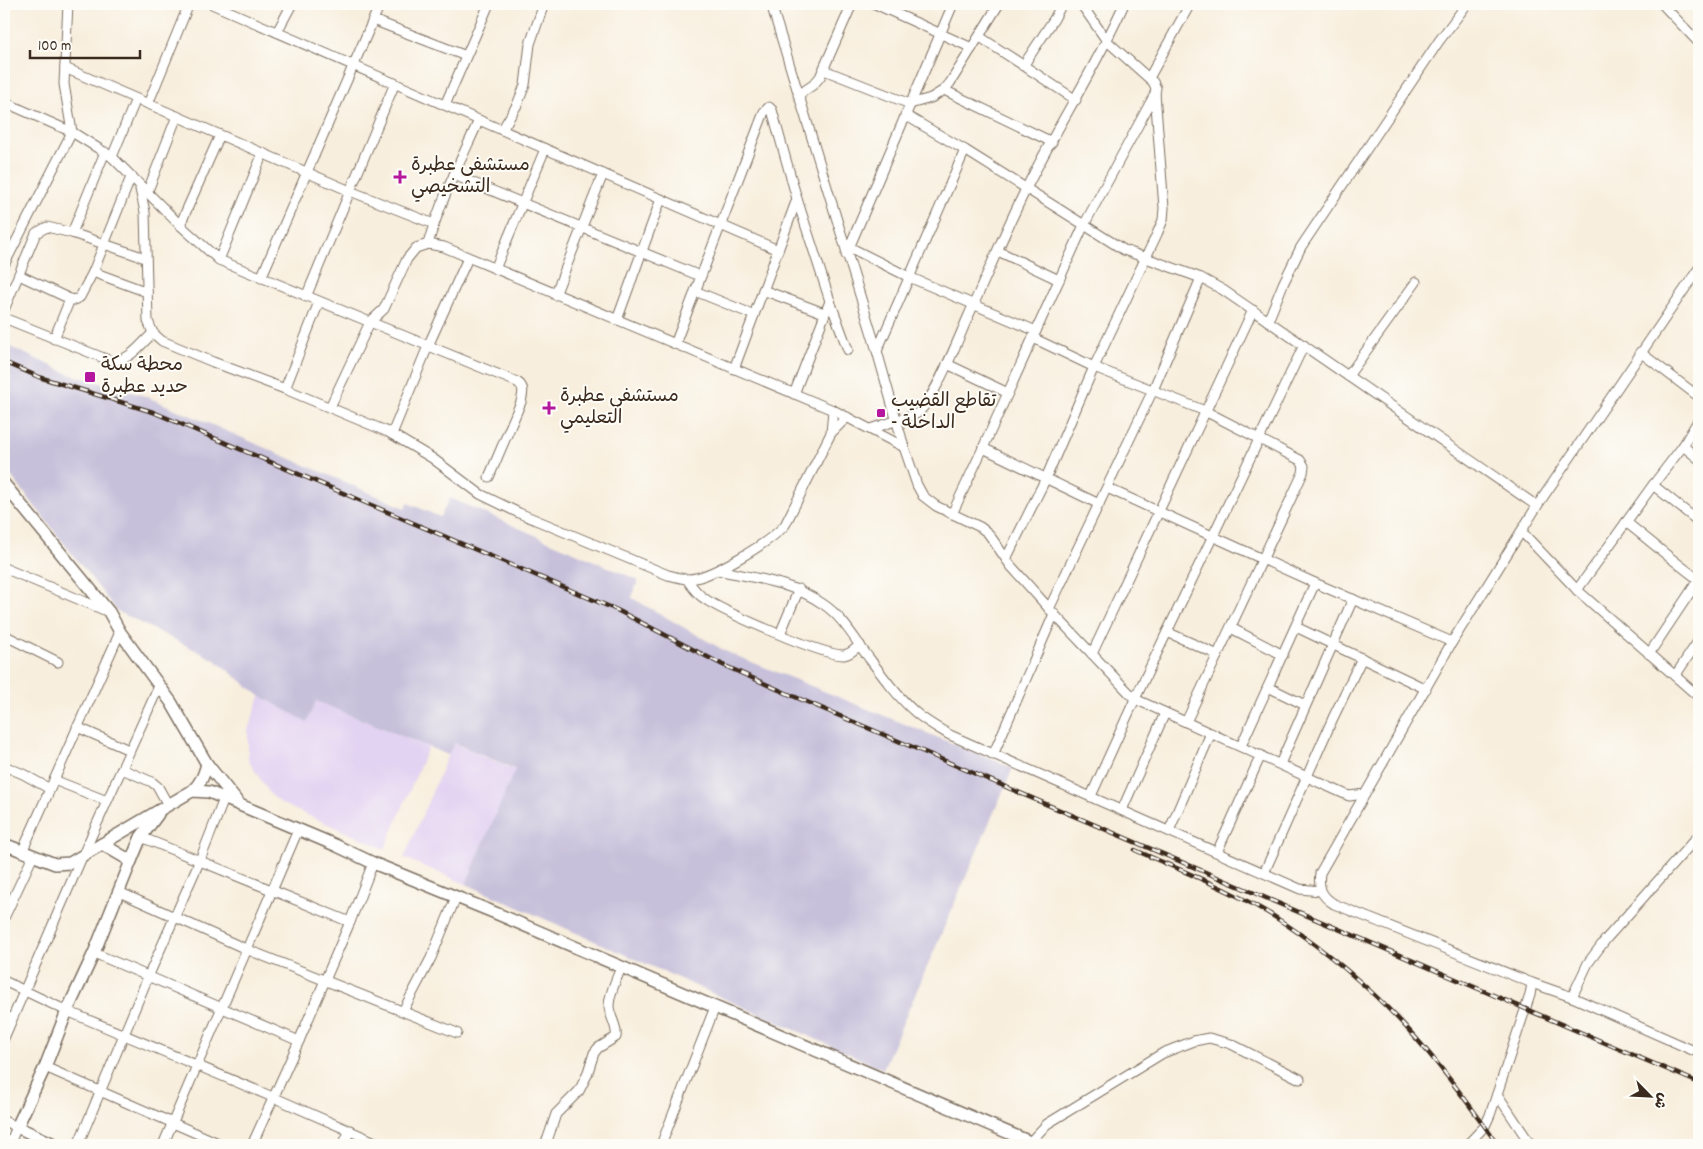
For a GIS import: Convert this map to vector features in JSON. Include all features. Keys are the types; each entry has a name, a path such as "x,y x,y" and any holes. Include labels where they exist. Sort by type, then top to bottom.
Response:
{"main road":[{"path":"4,484 109,612 120,632 171,702 207,764 241,805"},
{"path":"4,844 55,864 70,863 192,791 204,775 207,764"},
{"path":"192,791 209,792 241,805 1034,1144"},
{"path":"56,1145 18,1127 45,1067 67,1011 94,953 141,837 164,808"},
{"path":"102,844 131,861"}],"street":[{"path":"4,265 72,132 64,84 68,4"},
{"path":"148,104 189,4"},
{"path":"216,4 778,250"},
{"path":"277,32 292,4"},
{"path":"261,278 380,4"},
{"path":"445,105 489,4"},
{"path":"502,130 525,85 530,44 544,4"},
{"path":"771,4 848,251 904,447 914,479 923,496 936,506 980,527 988,533 1006,559 1052,612 1135,698 1349,796 1365,794"},
{"path":"798,95 814,85 824,70 852,4"},
{"path":"875,4 972,48"},
{"path":"848,251 953,4"},
{"path":"824,70 910,104 931,98 944,90 980,37 999,4"},
{"path":"1023,66 1062,4"},
{"path":"1006,559 1046,478 1094,367 1163,220 1164,208 1156,88 1149,78 1107,41 1081,4"},
{"path":"871,429 922,410 947,364 1026,188 1076,100 1124,4"},
{"path":"1149,78 1190,4"},
{"path":"1268,321 1301,247 1439,41 1467,4"},
{"path":"1662,4 1699,43"},
{"path":"373,20 466,56"},
{"path":"980,37 1076,100"},
{"path":"65,68 350,191 434,224"},
{"path":"306,297 395,83"},
{"path":"944,90 1052,142"},
{"path":"952,514 1084,225 1155,93"},
{"path":"72,234 136,98"},
{"path":"4,102 72,132 109,155 180,225 219,260 521,385 523,390 521,402 489,477"},
{"path":"675,344 764,112 769,107 772,110 830,301 848,350"},
{"path":"905,115 965,150 1124,250 1201,278 1223,290 1537,506"},
{"path":"177,116 143,189 148,321 153,333 162,341 285,388 392,434 432,458 480,494 519,513 668,574 687,579 701,576 718,570 776,534 785,525 831,433 847,417"},
{"path":"428,244 434,224 479,120"},
{"path":"180,225 220,135"},
{"path":"495,269 545,149"},
{"path":"877,351 965,150"},
{"path":"219,260 263,153"},
{"path":"555,295 603,174"},
{"path":"454,176 700,276"},
{"path":"19,275 70,299 75,300 80,297 93,272 132,177"},
{"path":"617,320 661,199"},
{"path":"734,369 798,199"},
{"path":"4,310 36,233 47,227 145,258"},
{"path":"330,407 370,322 384,309 407,259 416,248 428,244 444,247 833,410 904,447"},
{"path":"848,251 974,305 1094,367 1205,411 1300,460 1304,466 1303,473 1264,560 1186,722"},
{"path":"998,252 1059,280"},
{"path":"392,434 428,346 468,258"},
{"path":"1699,268 1640,352 1537,506 1452,642 1320,873 1319,882 1320,891 1325,899 1334,904 1532,983 1572,997 1699,1053"},
{"path":"93,272 147,292"},
{"path":"993,755 1099,504 1201,278"},
{"path":"1348,376 1416,282"},
{"path":"763,290 824,313"},
{"path":"694,291 754,315"},
{"path":"54,339 70,299"},
{"path":"794,394 830,301"},
{"path":"285,388 319,302"},
{"path":"1092,654 1253,310"},
{"path":"4,318 111,362 120,362 126,359 153,333"},
{"path":"1091,796 1135,698 1304,345"},
{"path":"1640,352 1699,397"},
{"path":"947,364 1008,393"},
{"path":"831,433 833,410"},
{"path":"1577,590 1683,446 1699,419"},
{"path":"1683,446 1699,459"},
{"path":"983,448 1099,504"},
{"path":"1653,485 1699,522"},
{"path":"1107,488 1315,583 1452,642"},
{"path":"1626,522 1699,579 1649,654"},
{"path":"1522,532 1577,590 1699,697"},
{"path":"4,568 109,612"},
{"path":"718,570 758,577 798,589 824,604 843,622 893,689 914,711 950,735 1300,889 1320,891"},
{"path":"687,579 698,593 707,600 748,621 780,634 834,654 850,654 860,646"},
{"path":"1241,746 1315,583"},
{"path":"780,634 798,589"},
{"path":"1280,764 1353,599"},
{"path":"1231,628 1283,655"},
{"path":"1296,628 1426,689"},
{"path":"4,918 50,789 120,632"},
{"path":"1167,632 1218,654"},
{"path":"4,636 58,662"},
{"path":"1674,676 1699,640"},
{"path":"1264,873 1306,777 1362,658"},
{"path":"4,1038 23,989 159,686"},
{"path":"1268,687 1305,704"},
{"path":"1122,810 1165,713"},
{"path":"77,727 129,750"},
{"path":"1169,830 1211,733"},
{"path":"1217,852 1261,755"},
{"path":"4,766 50,789"},
{"path":"122,768 152,782 158,787 164,808"},
{"path":"54,780 107,801"},
{"path":"1349,796 1356,811"},
{"path":"78,1145 148,976 200,860 224,799"},
{"path":"163,1145 298,830"},
{"path":"1572,997 1588,963 1606,939 1699,835"},
{"path":"141,837 350,922"},
{"path":"252,1145 275,1098 373,863"},
{"path":"119,892 246,949 457,1032"},
{"path":"402,1011 431,958 456,897"},
{"path":"94,953 299,1041"},
{"path":"544,1145 556,1114 579,1090 587,1075 594,1053 598,1048 616,1037 609,1006 611,994 621,967"},
{"path":"4,980 67,1011 382,1145"},
{"path":"1467,1145 1485,1126 1530,995 1532,983"},
{"path":"661,1145 715,1007"},
{"path":"1034,1144 1047,1124 1162,1053 1209,1038 1231,1044 1300,1079"},
{"path":"45,1067 223,1145"},
{"path":"1497,1094 1531,1145"},
{"path":"4,1121 18,1127 9,1145"},
{"path":"343,1145 350,1130"}],"shaded area":[{"path":"4,344 69,374 145,396 405,508 408,503 440,517 450,498 638,580 632,598 727,652 1013,768 883,1069 466,884 515,769 454,743 448,755 316,701 307,722 260,696 215,660 117,611 4,467"},
{"path":"260,696 307,722 316,701 428,747 385,849 282,804 270,794 248,760 248,730"},
{"path":"453,743 515,770 466,884 404,858"}],"railway":[{"path":"4,362 39,377 153,412 617,610 723,665 786,693 1699,1083"},
{"path":"1135,850 1248,902 1302,935 1337,962 1370,990 1415,1037 1458,1090 1498,1145"}],"place":[{"name":"مستشفى عطبرة التشخيصي","path":"400,177"},
{"name":"محطة سكة حديد عطبرة","path":"90,377"},
{"name":"مستشفى عطبرة التعليمي","path":"549,408"},
{"name":"تقاطع القضيب - الداخلة","path":"881,413"}]}
